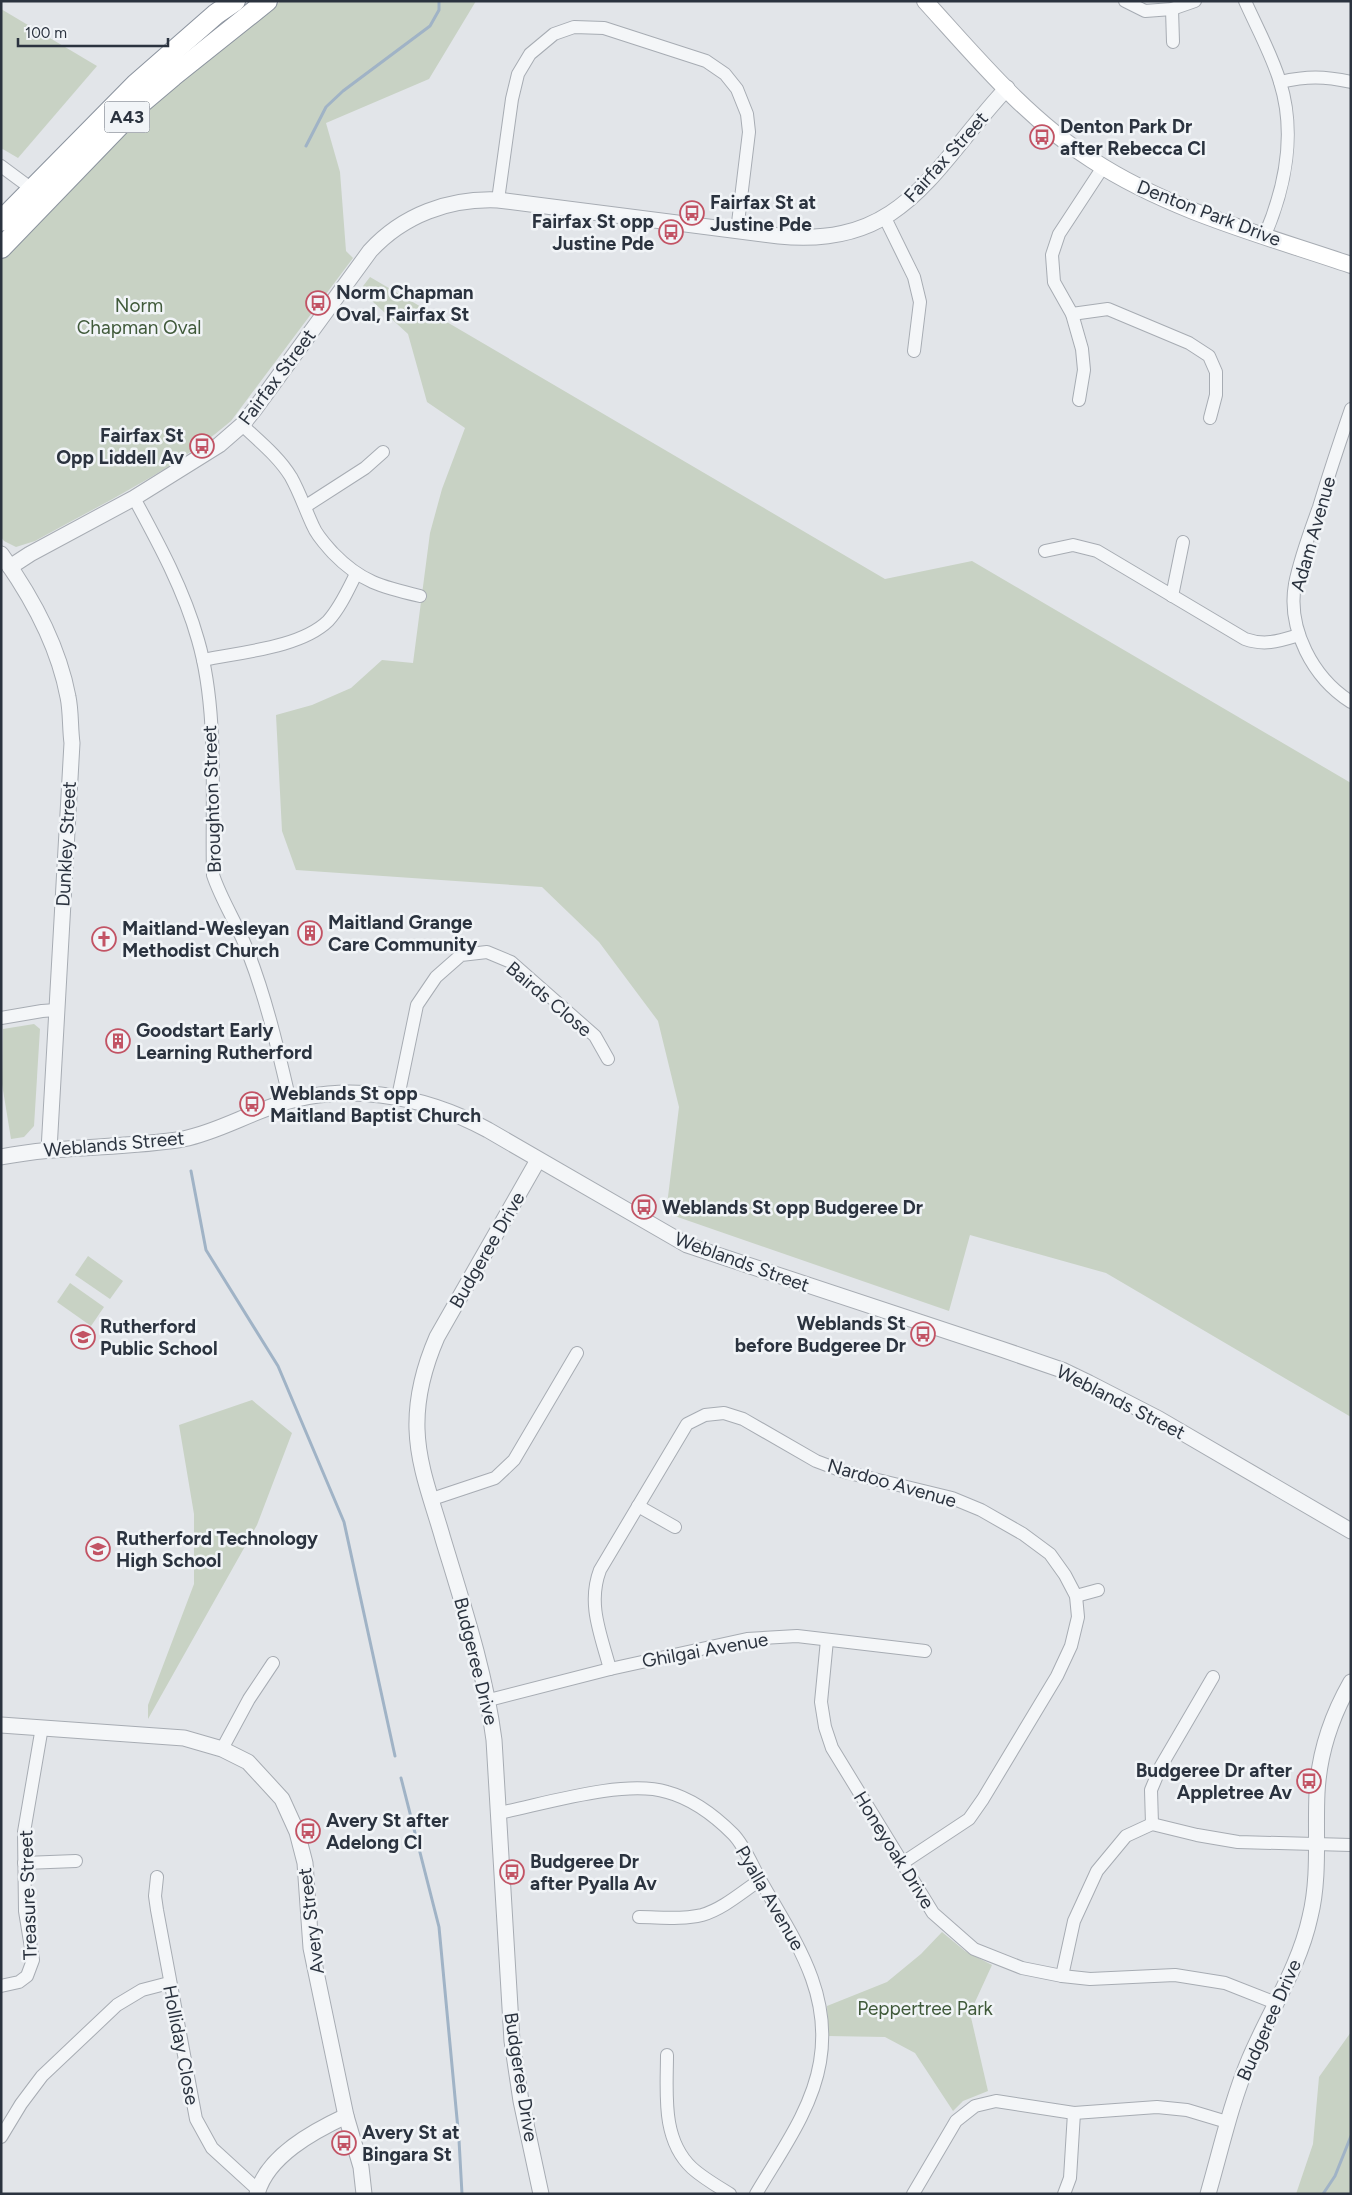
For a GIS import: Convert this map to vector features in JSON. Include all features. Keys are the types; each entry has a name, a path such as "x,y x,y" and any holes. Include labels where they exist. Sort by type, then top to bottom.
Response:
{"highway":[{"name":"A43","path":"1,221 212,8 235,1"},
{"path":"212,8 220,19 233,18 255,1"},
{"name":"A43","path":"1,248 141,103 267,1"},
{"path":"30,218 34,197 32,189"}],"main road":[{"name":"Denton Park Drive","path":"925,1 1006,88 1049,128 1103,167 1142,189 1176,204 1351,265"}],"street":[{"path":"1125,1 1145,11 1172,9 1195,1"},
{"path":"1245,1 1280,82 1286,112 1287,150 1282,184 1265,235"},
{"path":"1172,9 1173,42"},
{"path":"498,200 512,99 518,74 530,54 554,34 574,28 604,28 701,59 719,70 737,89 747,114 749,132 738,231"},
{"path":"1280,82 1324,76 1351,82"},
{"name":"Fairfax Street","path":"10,567 30,554 134,498 219,445 242,424 379,241 401,224 431,210 472,200 498,200 806,239 852,232 886,218 901,207 921,188 1006,88"},
{"path":"1,166 32,189"},
{"path":"1079,400 1084,370 1082,348 1072,314 1054,282 1052,255 1059,234 1103,167"},
{"path":"886,218 914,277 920,302 914,351"},
{"path":"1072,314 1108,308 1189,343 1209,356 1216,372 1216,395 1210,418"},
{"name":"Adam Avenue","path":"1351,409 1295,585 1295,606 1299,636 1316,669 1330,685 1351,702"},
{"path":"242,424 280,462 291,477 306,506 313,527 326,545 356,574 392,589 420,596"},
{"path":"306,506 365,468 383,452"},
{"name":"Broughton Street","path":"134,498 181,590 203,660 211,722 213,875 219,894 247,949 265,999 290,1101"},
{"path":"1172,596 1183,542"},
{"path":"1044,551 1074,545 1097,551 1245,639 1257,643 1270,643 1299,636"},
{"name":"Dunkley Street","path":"1,554 43,621 52,640 68,697 72,743 49,1150"},
{"path":"203,660 299,640 314,632 329,620 341,604 356,574"},
{"name":"Bairds Close","path":"398,1097 417,1005 436,977 460,955 487,952 511,962 595,1036 608,1059"},
{"path":"1,1018 56,1010"},
{"name":"Weblands Street","path":"1,1157 49,1150 134,1145 190,1137 211,1132 269,1107 290,1101 341,1094 370,1094 398,1097 425,1103 466,1118 666,1235 696,1249 1062,1370 1159,1419 1351,1531"},
{"name":"Budgeree Drive","path":"538,1160 437,1337 426,1362 420,1386 417,1430 419,1452 489,1700 499,1813 512,2041 521,2101 541,2194"},
{"path":"432,1499 495,1478 514,1460 577,1353"},
{"name":"Nardoo Avenue","path":"610,1669 594,1606 594,1586 600,1570 687,1424 705,1415 724,1413 743,1418 816,1461 845,1472 952,1498 981,1510 1024,1534 1050,1554 1065,1574 1076,1596 1078,1617 1071,1646 1057,1676 983,1799 968,1820 901,1864"},
{"path":"638,1506 675,1527"},
{"path":"1076,1596 1098,1590"},
{"name":"Ghilgai Avenue","path":"489,1700 610,1669 747,1639 797,1636 925,1651"},
{"name":"Honeyoak Drive","path":"827,1640 821,1702 825,1726 832,1748 901,1864 933,1913 974,1949 1022,1968 1062,1976 1090,1979 1175,1975 1225,1983 1276,2003"},
{"path":"222,1749 273,1663"},
{"path":"1152,1824 1151,1790 1161,1766 1213,1677"},
{"name":"Budgeree Drive","path":"1208,2194 1227,2122 1249,2060 1296,1960 1310,1918 1314,1895 1317,1791 1325,1740 1333,1716 1351,1682"},
{"name":"Avery Street","path":"1,1725 184,1738 222,1749 248,1762 282,1799 297,1832 305,1863 311,1948 346,2116 361,2167 364,2194"},
{"name":"Treasure Street","path":"1,1986 19,1982 27,1976 33,1960 25,1911 24,1863 26,1814 42,1727"},
{"name":"Pyalla Avenue","path":"499,1813 622,1788 666,1792 704,1808 735,1836 806,1960 821,2008 823,2035 816,2082 796,2126 756,2194"},
{"path":"1062,1976 1074,1921 1097,1872 1126,1836 1152,1824 1197,1835 1238,1842 1351,1845"},
{"path":"24,1863 76,1861"},
{"name":"Holliday Close","path":"157,1877 156,1903 169,1983 196,2119 212,2148 257,2192"},
{"path":"639,1917 687,1917 703,1914 719,1907 760,1880"},
{"path":"1,2137 21,2104 42,2076 117,2005 142,1990 169,1983"},
{"path":"666,2055 667,2114 671,2134 690,2166 730,2194"},
{"path":"913,2194 956,2121 974,2106 996,2101 1074,2113 1157,2108 1187,2110 1227,2122"},
{"path":"1064,2194 1070,2178 1074,2113"},
{"path":"257,2192 270,2170 300,2140 346,2116"}],"green space":[{"name":"Norm Chapman Oval","path":"281,1 476,1 429,79 326,123 340,172 346,251 353,258 231,421 185,456 136,486 35,541 16,547 4,541 1,537 1,260 128,127 175,85"},
{"path":"1,9 97,66 18,158 1,148"},
{"path":"370,277 885,579 972,561 1351,783 1351,1417 1106,1273 970,1235 949,1311 666,1213 679,1107 658,1021 599,942 542,887 296,870 282,831 276,715 312,705 351,688 382,660 413,663 430,533 442,489 465,428 427,402 408,334 360,290"},
{"path":"34,1024 40,1029 34,1126 24,1137 11,1139 2,1084 3,1029"},
{"path":"88,1256 123,1281 110,1299 75,1275"},
{"path":"70,1283 104,1307 91,1326 57,1302"},
{"path":"252,1400 292,1433 257,1525 148,1719 148,1705 194,1584 194,1514 179,1425"},
{"name":"Peppertree Park","path":"942,1932 965,1951 992,1965 970,2013 988,2091 963,2101 953,2111 915,2053 885,2037 828,2036 827,2006 887,1982 921,1954"},
{"path":"1351,2032 1351,2194 1296,2194 1313,2144 1319,2077"}],"waterway":[{"path":"306,146 326,107 343,91 430,26 439,10 439,1"},
{"path":"191,1171 206,1250 278,1366 344,1522 395,1756"},
{"path":"401,1778 439,1927 459,2140 462,2194"},
{"path":"1323,2194 1335,2176 1351,2136"}],"place":[{"name":"Denton Park Dr after Rebecca Cl","path":"1042,137"},
{"name":"Fairfax St at Justine Pde","path":"692,213"},
{"name":"Fairfax St opp Justine Pde","path":"671,232"},
{"name":"Norm Chapman Oval, Fairfax St","path":"318,303"},
{"name":"Fairfax St Opp Liddell Av","path":"202,446"},
{"name":"Maitland Grange Care Community","path":"310,933"},
{"name":"Maitland-Wesleyan Methodist Church","path":"104,939"},
{"name":"Goodstart Early Learning Rutherford","path":"118,1041"},
{"name":"Weblands St opp Maitland Baptist Church","path":"252,1104"},
{"name":"Weblands St opp Budgeree Dr","path":"644,1207"},
{"name":"Weblands St before Budgeree Dr","path":"923,1334"},
{"name":"Rutherford Public School","path":"83,1337"},
{"name":"Rutherford Technology High School","path":"98,1549"},
{"name":"Budgeree Dr after Appletree Av","path":"1309,1781"},
{"name":"Avery St after Adelong Cl","path":"308,1831"},
{"name":"Budgeree Dr after Pyalla Av","path":"512,1872"},
{"name":"Avery St at Bingara St","path":"344,2143"}]}
